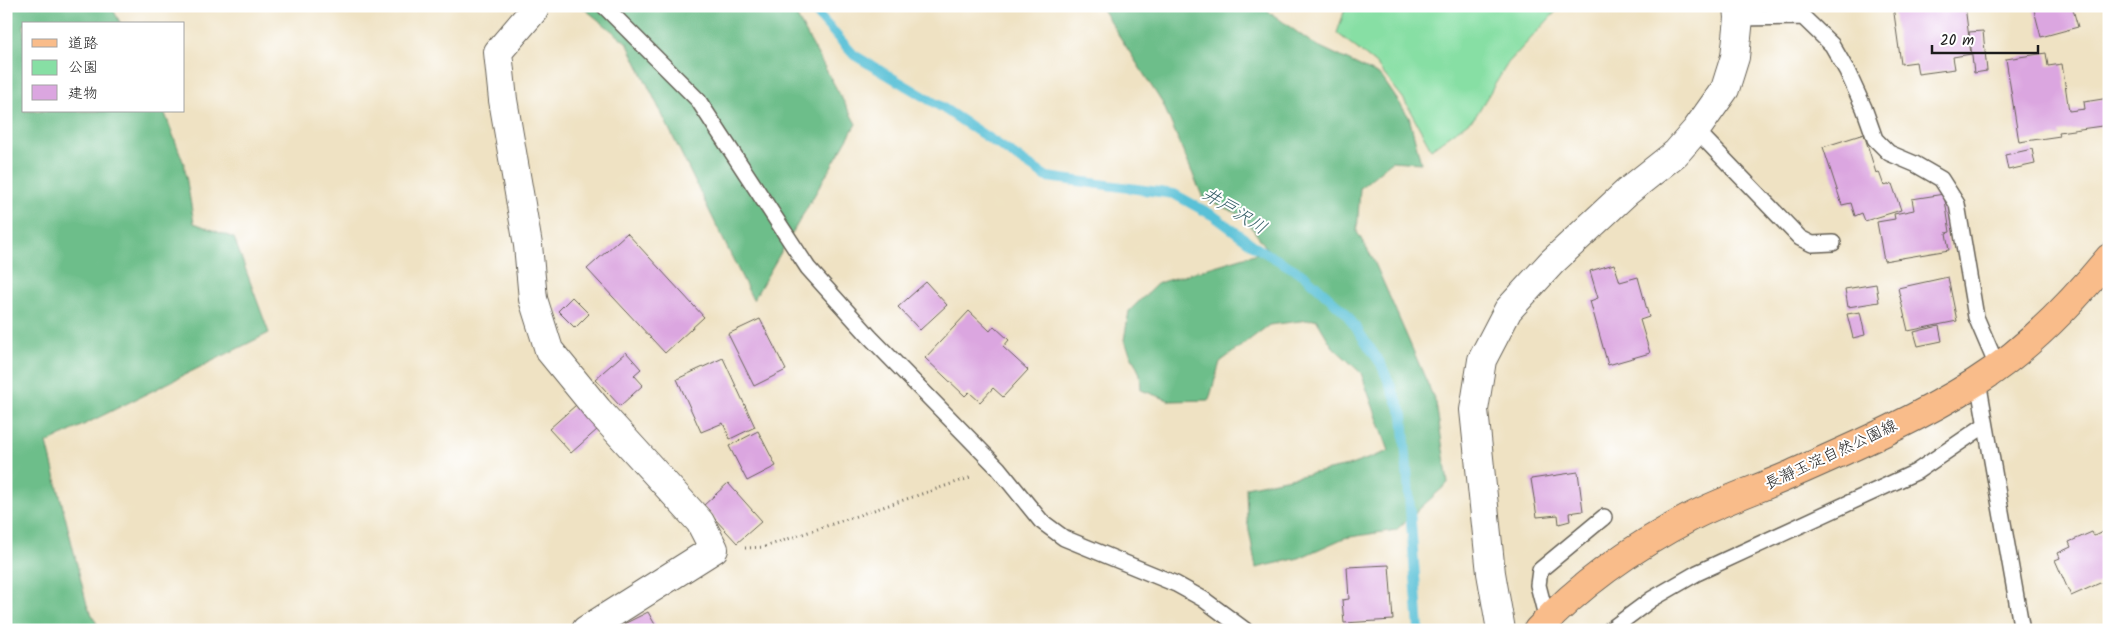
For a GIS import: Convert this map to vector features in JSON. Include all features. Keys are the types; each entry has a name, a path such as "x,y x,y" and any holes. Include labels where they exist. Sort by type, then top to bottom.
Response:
{"main road":[{"name":"長瀞玉淀自然公園線","path":"1542,625 1566,602 1623,557 1694,516 1790,475 1887,430 1987,374 2026,344 2087,284 2109,258"}],"street":[{"path":"534,6 534,10 498,52 503,100 528,245 533,299 549,350 598,410 700,522 714,549 586,630"},
{"path":"1500,630 1491,573 1474,410 1482,360 1508,310 1546,269 1627,192 1676,152 1696,130 1725,89 1735,57 1738,12"}],"lane":[{"path":"604,6 698,100 808,268 870,337 998,468 1041,521 1064,538 1176,584 1202,598 1245,630"},
{"path":"1738,12 1803,16 1832,45 1847,70 1875,139 1889,154 1915,164 1941,179 1957,204 1987,374 1985,425 2021,625"},
{"path":"1696,130 1800,238 1812,244 1833,242"},
{"path":"1610,630 1652,599 1697,573 1916,472 1985,425"},
{"path":"1542,625 1538,585 1540,570 1604,517"}],"path":[{"path":"714,549 764,548 998,468"}],"green space":[{"path":"6,6 111,6 120,22 22,22 22,112 164,112 184,164 194,223 234,238 269,333 47,443 87,605 100,630 6,630"},
{"path":"581,6 791,6 856,124 753,300 627,43"},
{"path":"1100,6 1271,6 1268,11 1312,43 1381,76 1409,117 1421,163 1392,161 1360,188 1357,232 1374,261 1436,403 1448,483 1396,530 1344,538 1299,558 1256,568 1247,519 1246,487 1348,466 1389,451 1361,373 1332,346 1316,319 1269,325 1220,362 1209,400 1171,401 1141,390 1140,374 1124,340 1129,311 1158,283 1268,250 1243,216 1203,198 1163,104"},
{"path":"1346,6 1561,6 1508,63 1475,117 1431,149 1403,98 1375,63 1337,33"}],"building":[{"path":"1893,6 1965,6 1971,54 1953,57 1955,69 1918,74 1916,62 1901,64"},
{"path":"2033,6 2072,6 2078,27 2041,37"},
{"path":"1983,31 1987,71 1974,73 1969,32"},
{"path":"2046,53 2048,66 2062,64 2069,111 2085,109 2084,102 2109,98 2109,125 2059,132 2060,136 2019,142 2006,59"},
{"path":"1864,134 1876,173 1879,172 1884,186 1892,184 1901,210 1865,221 1862,213 1855,216 1851,203 1842,205 1823,147"},
{"path":"2032,149 2035,164 2008,170 2005,155"},
{"path":"1944,194 1950,232 1946,233 1949,250 1884,261 1877,222 1895,219 1894,214 1914,210 1912,199"},
{"path":"627,233 704,317 665,353 587,269"},
{"path":"1614,264 1620,282 1638,277 1649,317 1640,320 1650,353 1608,365 1590,301 1598,298 1590,271"},
{"path":"1948,277 1957,321 1908,331 1898,288"},
{"path":"926,282 947,305 920,330 898,307"},
{"path":"1876,284 1879,302 1848,307 1845,289"},
{"path":"572,297 589,314 575,328 558,311"},
{"path":"969,311 990,331 994,326 1009,340 1003,347 1028,370 1003,397 993,388 980,402 969,392 965,396 925,358"},
{"path":"1860,312 1865,335 1853,338 1847,314"},
{"path":"760,319 786,370 754,386 728,334"},
{"path":"1939,326 1942,341 1918,346 1914,332"},
{"path":"626,352 641,369 634,375 643,385 620,406 595,379"},
{"path":"723,358 755,427 730,439 723,423 701,432 677,379"},
{"path":"576,405 598,429 571,453 549,429"},
{"path":"758,431 776,466 747,481 729,446"},
{"path":"1578,472 1583,511 1569,513 1570,521 1559,524 1558,515 1537,517 1531,479"},
{"path":"728,483 762,521 737,543 703,506"},
{"path":"2109,529 2109,579 2071,596 2055,560 2060,558 2058,553 2071,547 2069,542 2092,532 2094,536"},
{"path":"1389,565 1393,620 1344,623 1342,600 1349,599 1347,567"},
{"path":"648,612 658,630 627,630 624,624"}],"waterway":[{"name":"井戸沢川","path":"810,6 854,55 943,108 1047,177 1174,194 1214,216 1257,248 1304,275 1345,312 1381,364 1403,415 1419,630"}]}
